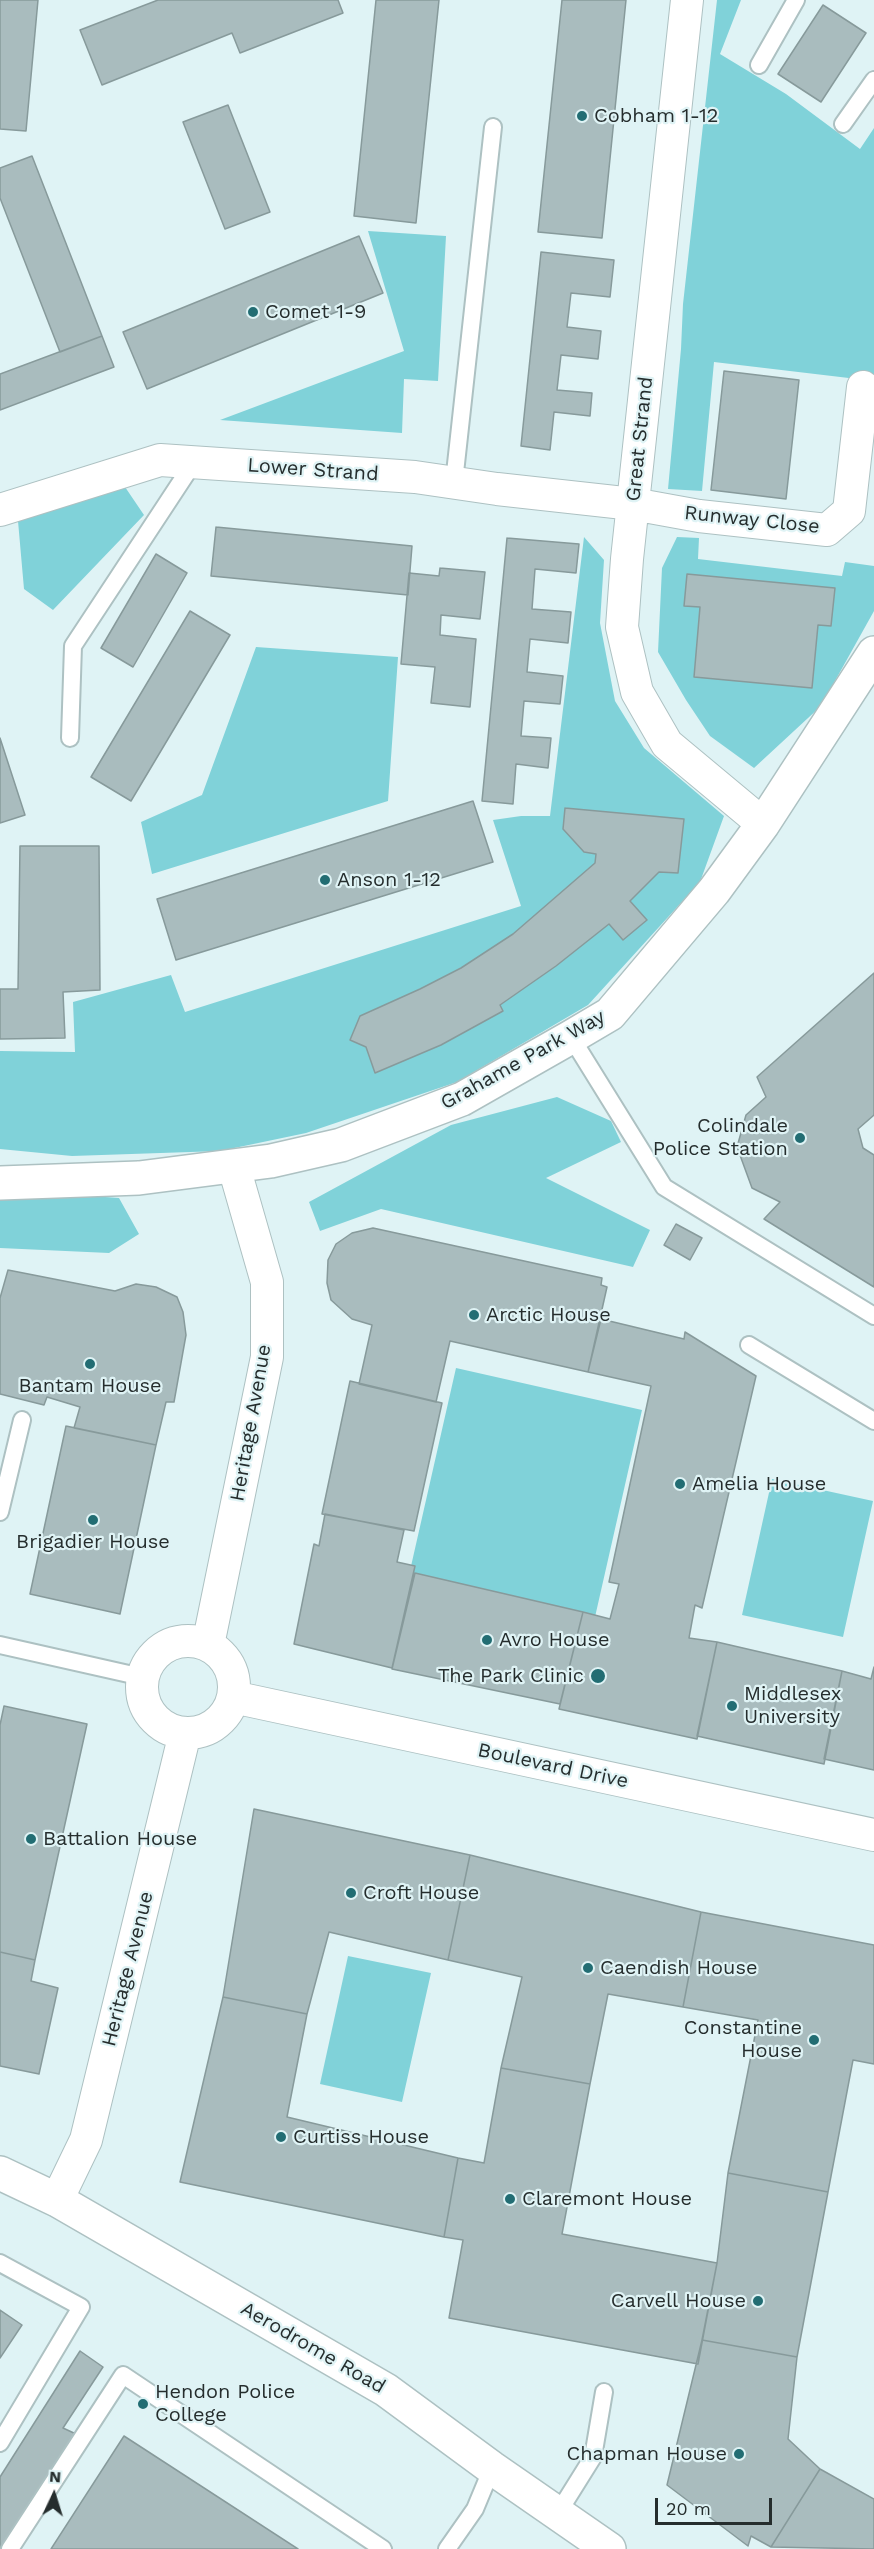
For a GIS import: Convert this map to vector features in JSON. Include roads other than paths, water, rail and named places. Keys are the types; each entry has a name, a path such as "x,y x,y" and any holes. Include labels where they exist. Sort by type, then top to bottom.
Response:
{"street":[{"name":"Great Strand","path":"687,0 622,627 637,692 667,744 763,824"},
{"name":"Runway Close","path":"633,504 699,516 827,530 849,511 866,429 863,387"},
{"name":"Lower Strand","path":"0,510 160,460 415,477 496,489 633,504"},
{"name":"Grahame Park Way","path":"0,1183 139,1178 234,1167 341,1145 462,1099 610,1014 714,891 763,824 874,653"},
{"name":"Heritage Avenue","path":"208,1645 267,1357 267,1282 234,1167"},
{"path":"178,1641 192,1641 208,1645 221,1654 230,1666 234,1680 233,1697 227,1711 217,1723 202,1731 185,1733 168,1728 155,1720 147,1708 142,1693 142,1677 151,1659 162,1648 178,1641"},
{"name":"Boulevard Drive","path":"233,1697 874,1835"},
{"name":"Heritage Avenue","path":"57,2200 86,2140 185,1733"},
{"name":"Aerodrome Road","path":"0,2174 57,2200 386,2390 492,2468 609,2549"}],"lane":[{"path":"759,65 796,0"},
{"path":"843,124 874,80"},
{"path":"454,482 493,127"},
{"path":"70,738 73,646 194,462"},
{"path":"571,1037 664,1188 874,1316"},
{"path":"749,1345 874,1421"},
{"path":"0,1512 22,1420"},
{"path":"0,1646 142,1677"},
{"path":"0,2263 81,2307 0,2443"},
{"path":"10,2549 123,2375 383,2549"},
{"path":"558,2513 593,2457 604,2392"},
{"path":"447,2549 475,2509 492,2468"}],"place":[{"name":"Cobham 1-12","path":"582,116"},
{"name":"Comet 1-9","path":"253,312"},
{"name":"Anson 1-12","path":"325,880"},
{"name":"Colindale Police Station","path":"800,1138"},
{"name":"Arctic House","path":"474,1315"},
{"name":"Bantam House","path":"90,1364"},
{"name":"Amelia House","path":"680,1484"},
{"name":"Brigadier House","path":"93,1520"},
{"name":"Avro House","path":"487,1640"},
{"name":"The Park Clinic","path":"598,1676"},
{"name":"Middlesex University","path":"732,1706"},
{"name":"Battalion House","path":"31,1839"},
{"name":"Croft House","path":"351,1893"},
{"name":"Caendish House","path":"588,1968"},
{"name":"Constantine House","path":"814,2040"},
{"name":"Curtiss House","path":"281,2137"},
{"name":"Claremont House","path":"510,2199"},
{"name":"Carvell House","path":"758,2301"},
{"name":"Hendon Police College","path":"143,2404"},
{"name":"Chapman House","path":"739,2454"}]}
